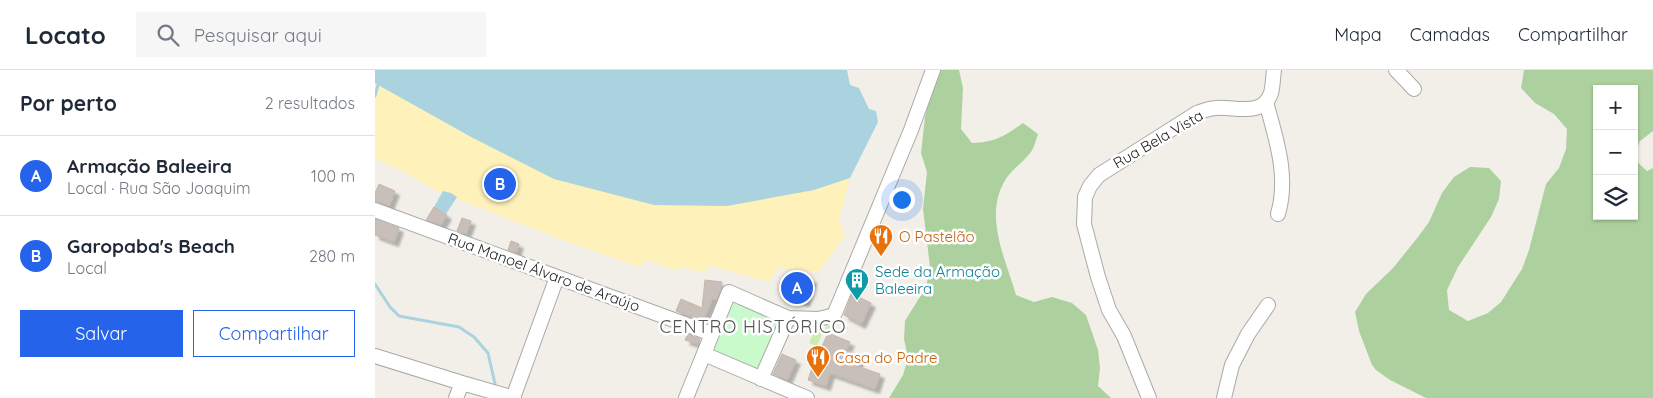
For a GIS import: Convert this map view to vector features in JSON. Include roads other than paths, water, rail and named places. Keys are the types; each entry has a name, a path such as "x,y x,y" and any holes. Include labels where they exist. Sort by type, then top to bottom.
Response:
{"street":[{"path":"686,398 729,292 788,318 817,319 831,316 835,313 911,130 933,70"},
{"path":"1274,70 1271,93 1266,102 1281,161 1283,177 1278,214"},
{"path":"1396,70 1414,89"},
{"name":"Rua Bela Vista","path":"1149,398 1124,336 1109,310 1097,277 1084,224 1085,196 1099,174 1197,113 1214,108 1229,107 1249,110 1260,107 1266,102"},
{"name":"Rua Manoel Álvaro de Araújo","path":"375,210 712,334"},
{"path":"375,356 462,384 511,397 557,277"},
{"path":"1225,398 1232,365 1248,334 1268,305"},
{"path":"761,380 788,318"},
{"path":"704,354 801,397"},
{"path":"456,398 462,384"}],"water":[{"path":"375,70 847,70 850,85 859,88 869,109 876,111 878,122 850,178 814,190 727,206 654,205 554,179 473,138 378,85 375,83"},
{"path":"443,191 457,197 446,214 434,207"}],"waterway":[{"path":"375,96 378,85"},
{"path":"375,284 390,307 399,316 459,327 474,337 488,353 496,388"}],"place":[{"name":"Garopaba's Beach","path":"500,184"},
{"name":"O Pastelão","path":"881,257"},
{"name":"Armação Baleeira","path":"797,288"},
{"name":"Sede da Armação Baleeira","path":"857,301"},
{"name":"Casa do Padre","path":"818,378"}],"district":[{"name":"CENTRO HISTÓRICO","path":"753,326"}]}
